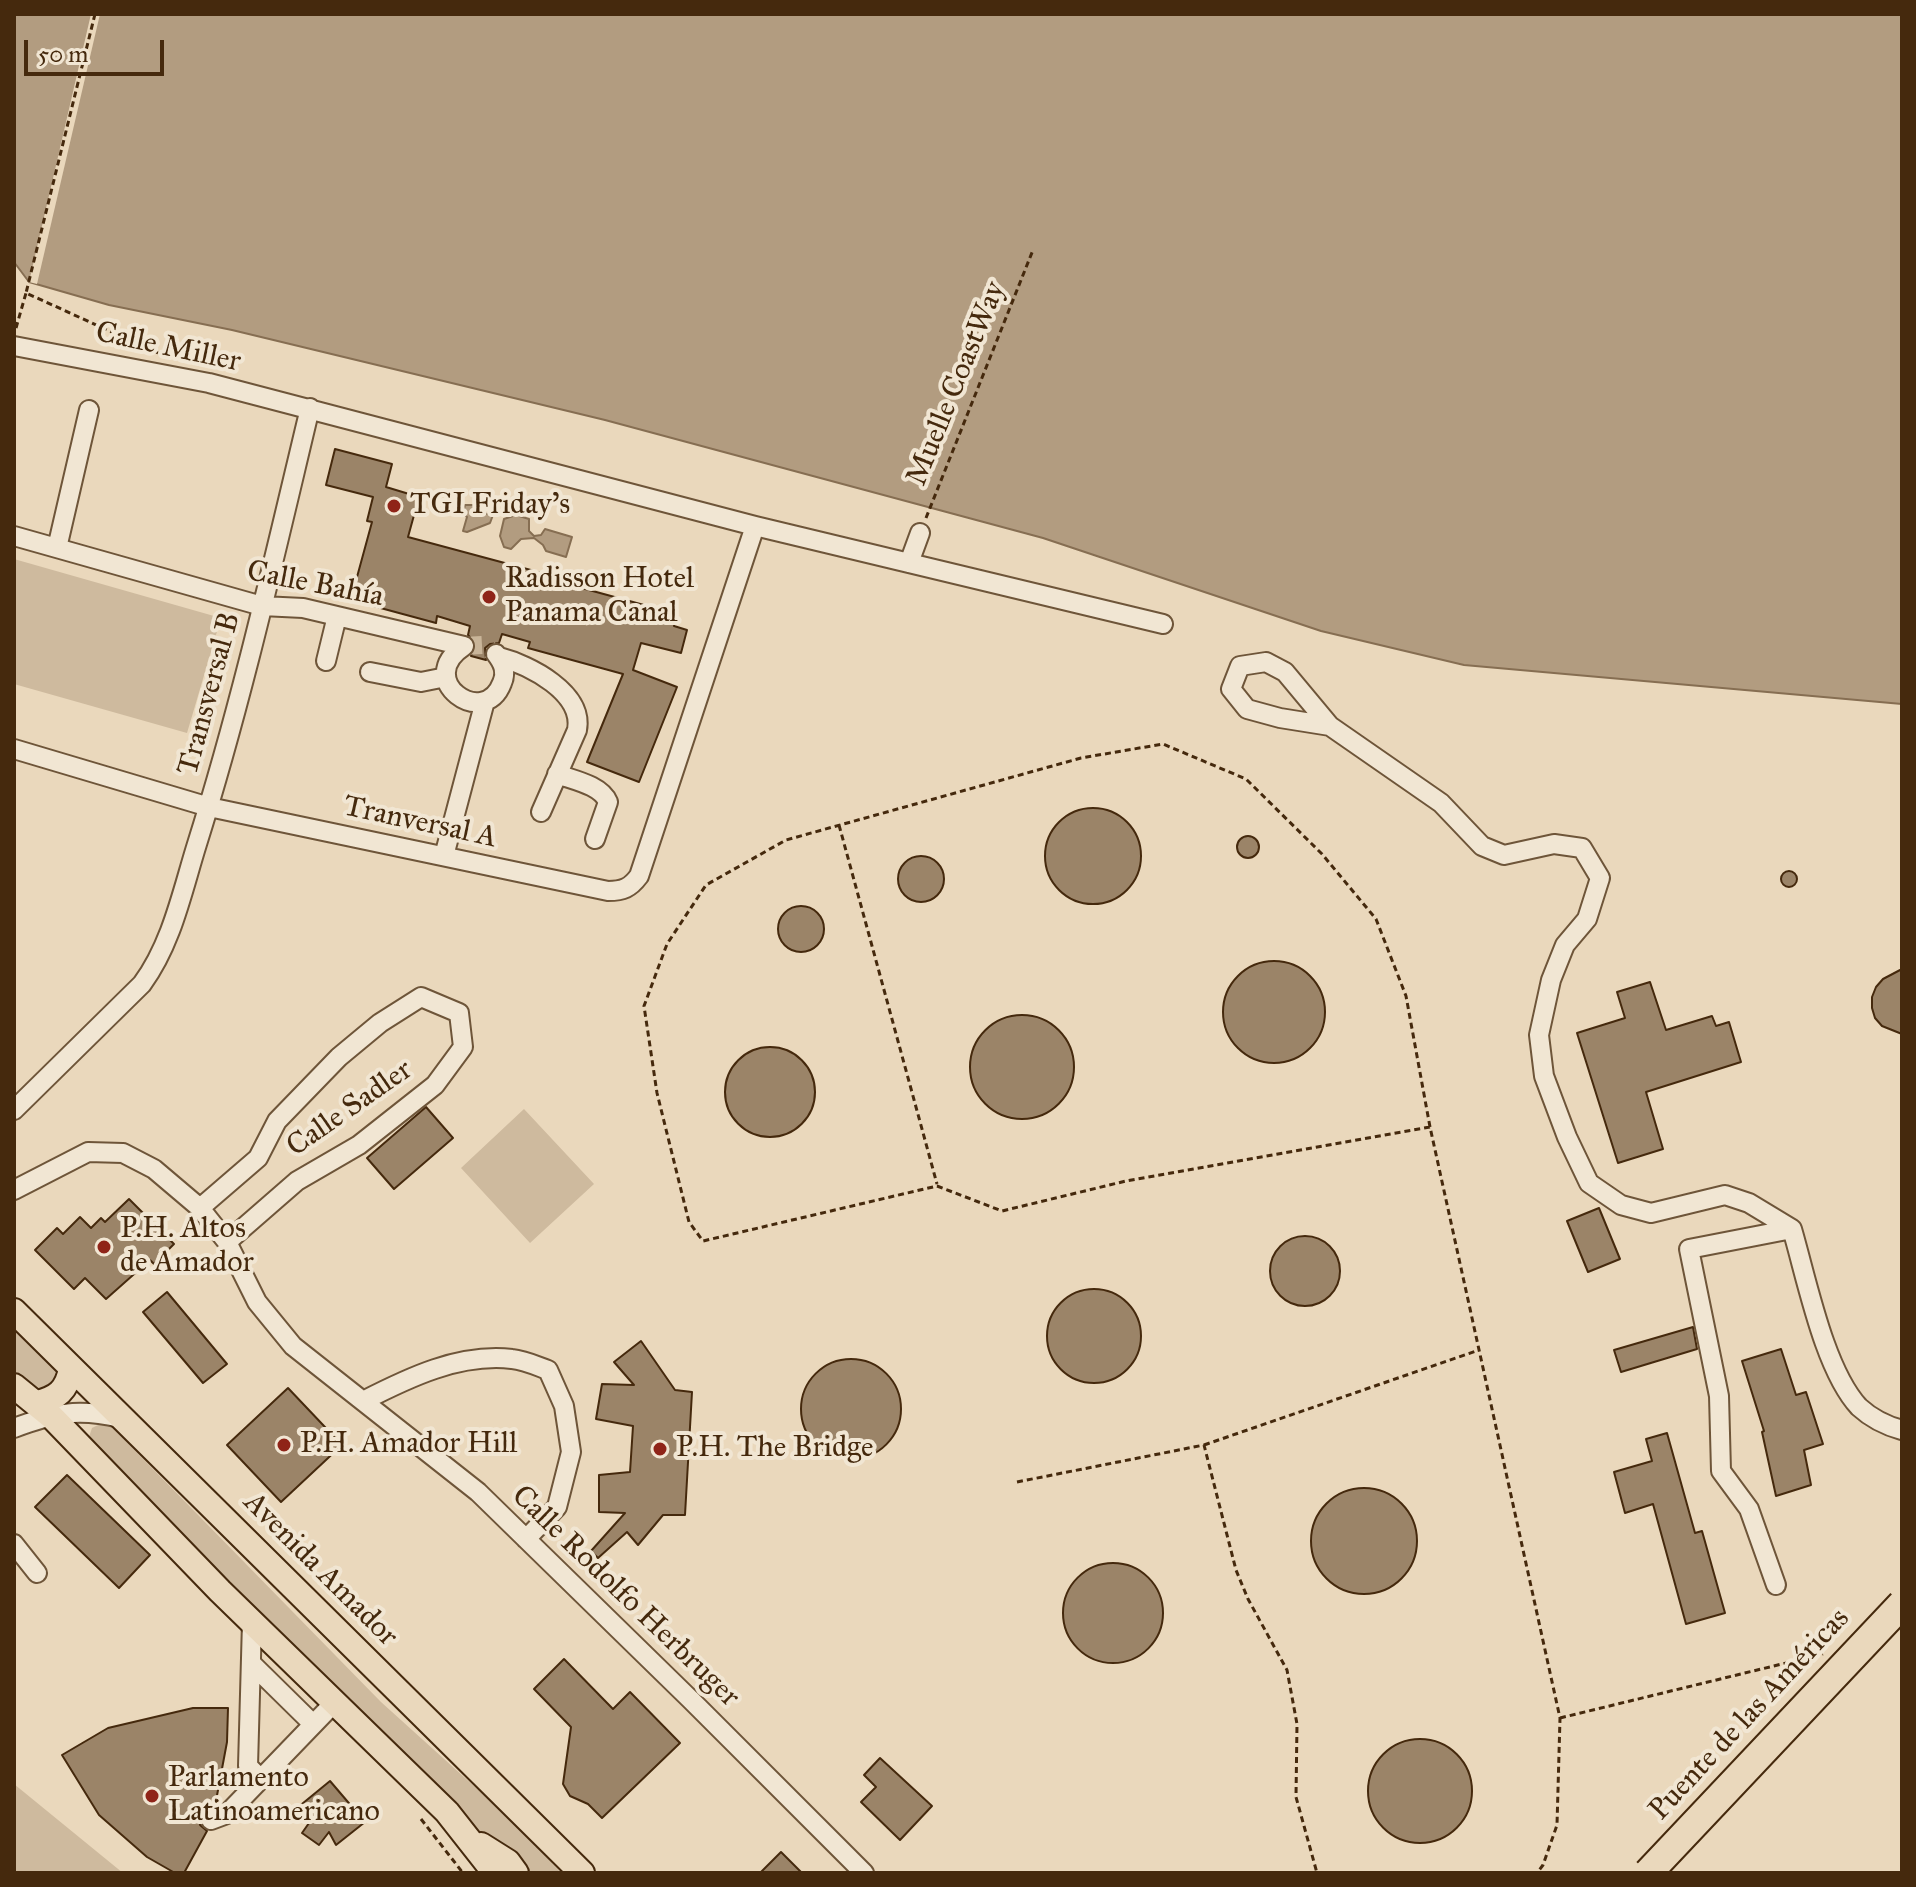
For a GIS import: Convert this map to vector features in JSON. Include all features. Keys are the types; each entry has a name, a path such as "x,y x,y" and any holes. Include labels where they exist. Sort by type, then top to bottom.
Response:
{"highway":[{"name":"Puente de las Américas","path":"1648,1873 1902,1604"}],"main road":[{"name":"Avenida Amador","path":"14,1311 578,1870"},
{"path":"44,1410 48,1401 62,1392 68,1383 71,1369"},
{"path":"14,1386 44,1410 252,1622 447,1812 495,1873"},
{"path":"469,1837 508,1862 516,1873"}],"street":[{"name":"Calle Miller","path":"14,346 209,383 755,526 1163,624"},
{"name":"Transversal B","path":"15,1109 142,984 156,964 169,934 209,807 310,408"},
{"path":"57,548 89,410"},
{"name":"Tranversal A","path":"14,749 209,807 608,891 620,891 632,885 639,876 755,526"},
{"path":"909,563 920,533"},
{"name":"Calle Bahía","path":"14,536 262,606 303,608 464,646 450,659 446,677"},
{"path":"326,661 337,616"},
{"path":"370,672 421,682 446,677 460,698 476,703 485,701 497,692 500,662 526,666 570,697 579,720 577,730 541,812"},
{"path":"1330,726 1247,709 1231,689 1240,666 1266,662 1285,672 1330,726 1441,803 1482,846 1504,855 1554,844 1582,848 1600,878 1587,919 1565,945 1551,980 1539,1035 1544,1076 1567,1137 1589,1183 1621,1205 1651,1213 1725,1195 1749,1203 1792,1229 1829,1353 1846,1390 1861,1408 1886,1425 1902,1430"},
{"path":"444,856 485,701"},
{"path":"557,774 606,796 608,802 595,839"},
{"name":"Calle Sadler","path":"200,1208 258,1158 277,1121 339,1057 380,1023 421,997 459,1013 463,1047 435,1085 359,1145 297,1181 227,1242"},
{"name":"Calle Rodolfo Herbruger","path":"14,1190 88,1152 123,1153 154,1169 200,1208 227,1242 257,1302 293,1346 478,1492 864,1873"},
{"path":"1776,1585 1749,1509 1721,1471 1719,1396 1689,1249 1792,1229"},
{"path":"363,1401 415,1375 471,1360 513,1359 548,1370 564,1406 571,1452 557,1507 526,1539"},
{"path":"14,1428 44,1410 90,1411 120,1418"},
{"path":"14,1544 37,1573"},
{"path":"252,1622 248,1766 260,1778"},
{"path":"252,1664 313,1724"},
{"path":"211,1820 227,1814 335,1702"}],"path":[{"path":"14,335 31,283 95,14"},
{"name":"Muelle CoastWay","path":"920,533 1033,250"},
{"path":"26,293 166,357"},
{"path":"1430,1127 1126,1181 1002,1211 937,1186 703,1241 689,1222 657,1093 644,1006 667,944 706,885 786,840 1081,758 1163,744 1246,779 1322,854 1376,919 1406,996 1430,1127 1560,1718 1557,1825 1543,1865 1537,1873"},
{"path":"839,825 937,1186"},
{"path":"1017,1482 1204,1445 1479,1350"},
{"path":"1204,1445 1236,1570 1248,1599 1287,1670 1297,1724 1296,1797 1317,1873"},
{"path":"1560,1718 1830,1653"}],"shaded area":[{"path":"14,14 1902,14 1902,704 1464,665 1321,631 1043,538 605,420 232,330 109,305 29,282 14,262"},
{"path":"465,505 473,505 478,512 493,515 490,523 463,531 467,517 463,513"},
{"path":"516,515 529,519 529,531 534,536 541,535 545,529 572,537 566,557 546,551 534,538 521,539 511,549 504,547 500,536 504,519"},
{"path":"14,559 221,618 187,733 14,684"},
{"path":"524,1109 594,1184 530,1243 461,1168"},
{"path":"14,1327 62,1372 54,1383 40,1392 14,1377"},
{"path":"100,1424 111,1426 381,1702 516,1824 561,1873 515,1873 481,1833 271,1630 91,1445 89,1437 92,1428"},
{"path":"14,1784 123,1873 14,1873"}],"pier":[{"path":"91,14 100,14 37,284 29,282"}],"building":[{"name":"Radisson Hotel Panama Canal","path":"335,449 392,464 386,487 419,497 408,537 568,580 567,584 677,614 674,626 687,630 681,653 641,643 633,670 677,687 639,782 587,762 623,674 528,648 530,642 502,634 499,643 485,648 486,660 471,656 476,644 468,635 470,626 437,616 436,623 362,603 365,591 354,588 372,522 367,521 373,497 326,485"},
{"path":"1084,808 1102,808 1120,816 1133,829 1141,847 1138,875 1120,896 1102,904 1084,904 1066,896 1053,883 1045,865 1045,847 1053,829 1066,816"},
{"path":"1248,836 1256,839 1259,847 1256,855 1248,858 1240,855 1237,847 1240,839"},
{"path":"921,856 937,863 944,879 937,895 921,902 905,895 898,879 905,863"},
{"path":"1786,871 1792,871 1797,879 1795,885 1786,887 1781,882 1781,876"},
{"path":"801,906 817,913 824,929 817,945 801,952 785,945 778,929 785,913"},
{"path":"1274,961 1294,964 1317,983 1322,992 1325,1012 1322,1032 1303,1055 1294,1060 1274,1063 1254,1060 1231,1041 1226,1032 1223,1012 1226,992 1245,969 1254,964"},
{"path":"1902,969 1902,1034 1882,1026 1875,1018 1872,997 1883,979"},
{"path":"1650,982 1666,1030 1712,1016 1716,1026 1729,1022 1741,1062 1646,1092 1663,1149 1618,1163 1577,1033 1625,1018 1617,992"},
{"path":"1022,1015 1042,1019 1059,1030 1070,1047 1074,1067 1070,1087 1059,1104 1042,1115 1022,1119 1002,1115 985,1104 974,1087 970,1067 974,1047 985,1030 1002,1019"},
{"path":"770,1047 787,1051 802,1060 811,1075 815,1092 811,1109 802,1124 787,1133 770,1137 753,1133 738,1124 729,1109 725,1092 729,1075 738,1060 753,1051"},
{"path":"426,1107 453,1138 394,1189 367,1158"},
{"name":"P.H. Altos de Amador","path":"129,1199 174,1244 154,1264 150,1260 106,1299 85,1278 74,1289 35,1250 57,1228 63,1234 80,1217 91,1228 101,1218 105,1222"},
{"path":"1599,1208 1620,1259 1588,1272 1567,1221"},
{"path":"1312,1236 1334,1251 1340,1271 1338,1285 1330,1296 1319,1304 1298,1306 1280,1296 1272,1285 1270,1264 1280,1246 1291,1238"},
{"path":"1094,1289 1112,1293 1127,1303 1137,1318 1141,1336 1137,1354 1127,1369 1112,1379 1094,1383 1076,1379 1061,1369 1051,1354 1047,1336 1051,1318 1061,1303 1076,1293"},
{"path":"167,1292 227,1364 203,1383 143,1312"},
{"path":"1693,1327 1697,1349 1621,1372 1614,1350"},
{"name":"P.H. The Bridge","path":"641,1341 675,1390 692,1392 685,1515 663,1515 638,1545 627,1532 598,1558 591,1551 625,1513 599,1512 599,1475 630,1472 633,1426 596,1419 602,1384 634,1385 614,1362"},
{"path":"1781,1349 1796,1395 1806,1392 1823,1444 1804,1450 1811,1485 1776,1496 1764,1431 1742,1361"},
{"path":"851,1359 870,1363 886,1374 897,1390 901,1409 897,1428 886,1444 870,1455 851,1459 832,1455 816,1444 805,1428 801,1409 805,1390 816,1374 832,1363"},
{"name":"P.H. Amador Hill","path":"288,1388 342,1445 281,1502 227,1445"},
{"path":"1667,1433 1695,1533 1702,1531 1725,1613 1686,1624 1653,1504 1625,1513 1614,1472 1652,1461 1646,1439"},
{"path":"67,1475 150,1555 119,1588 35,1507"},
{"path":"1364,1488 1384,1492 1401,1504 1413,1521 1417,1541 1413,1561 1401,1578 1384,1590 1364,1594 1344,1590 1327,1578 1315,1561 1311,1541 1315,1521 1327,1504 1344,1492"},
{"path":"1113,1563 1132,1567 1148,1578 1159,1594 1163,1613 1159,1632 1148,1648 1132,1659 1113,1663 1094,1659 1078,1648 1067,1632 1063,1613 1067,1594 1078,1578 1094,1567"},
{"path":"564,1659 613,1709 630,1692 680,1743 602,1818 588,1804 570,1796 563,1784 571,1727 534,1689"},
{"name":"Parlamento Latinoamericano","path":"193,1708 228,1708 227,1742 215,1806 202,1812 199,1817 200,1825 207,1831 184,1873 175,1873 147,1857 99,1815 62,1755 108,1728"},
{"path":"1420,1739 1440,1743 1457,1754 1468,1771 1472,1791 1468,1811 1457,1828 1440,1839 1420,1843 1400,1839 1383,1828 1372,1811 1368,1791 1372,1771 1383,1754 1400,1743"},
{"path":"880,1758 932,1806 900,1840 861,1802 876,1787 864,1775"},
{"path":"330,1781 365,1822 336,1845 329,1832 319,1845 302,1833 309,1823 297,1808"},
{"path":"781,1852 802,1873 760,1873"}],"tunnel":[{"path":"464,646 482,645 496,654"}],"place":[{"name":"TGI Friday's","path":"394,506"},
{"name":"Radisson Hotel Panama Canal","path":"489,597"},
{"name":"P.H. Altos de Amador","path":"104,1247"},
{"name":"P.H. Amador Hill","path":"284,1445"},
{"name":"P.H. The Bridge","path":"660,1449"},
{"name":"Parlamento Latinoamericano","path":"152,1796"}]}
